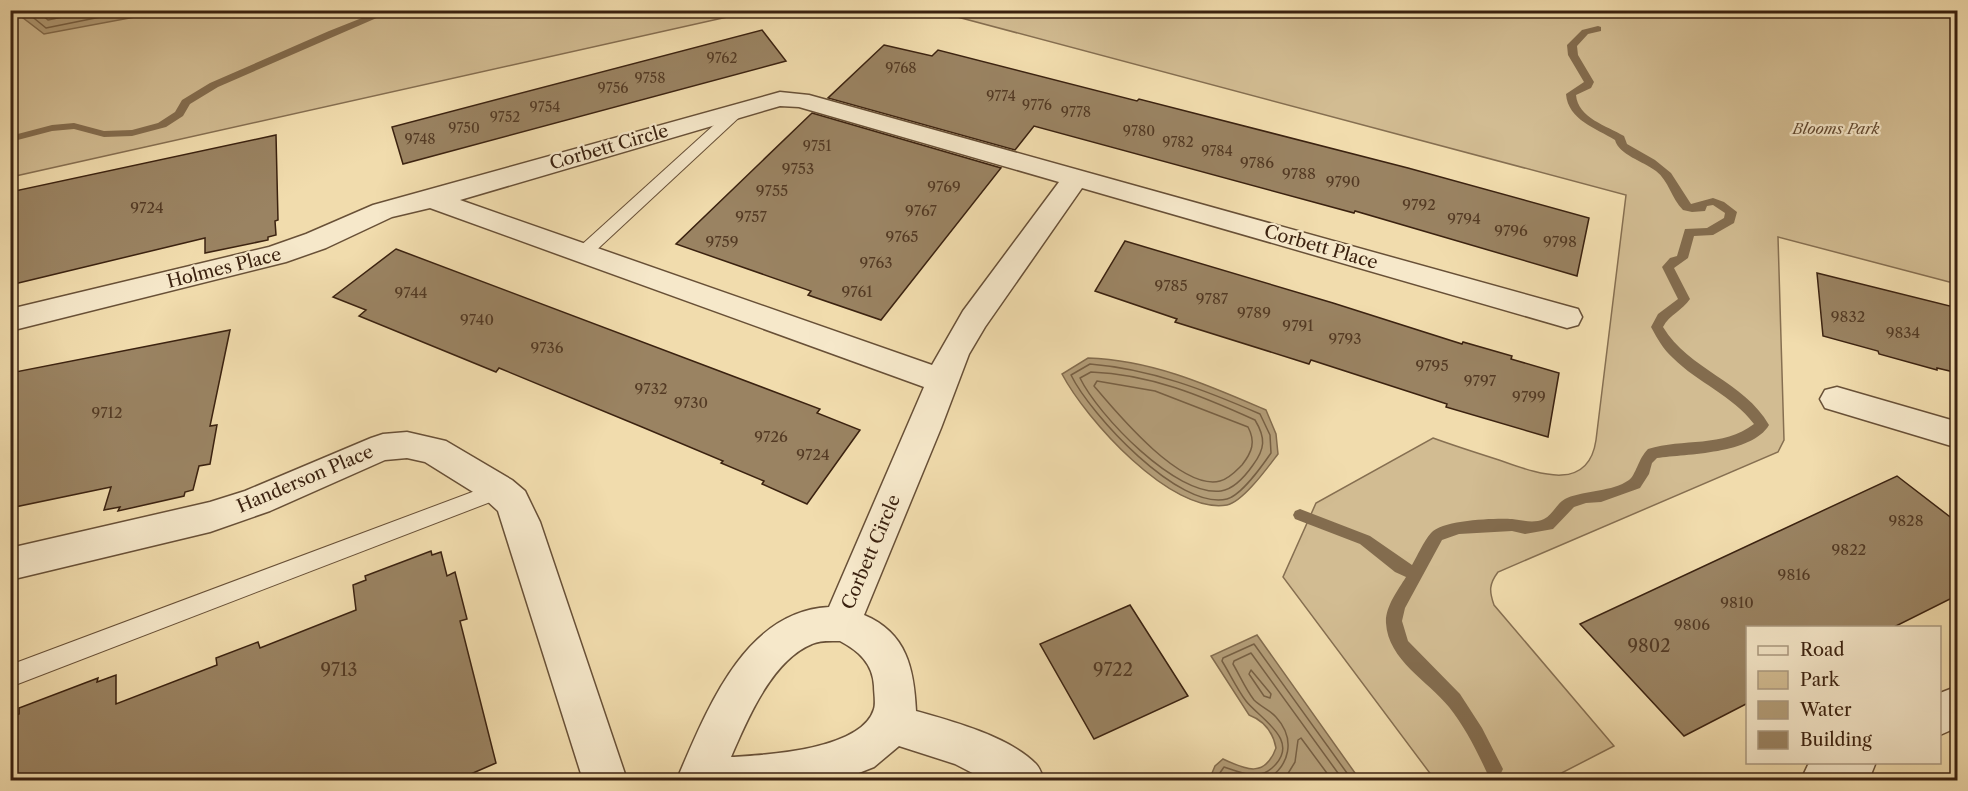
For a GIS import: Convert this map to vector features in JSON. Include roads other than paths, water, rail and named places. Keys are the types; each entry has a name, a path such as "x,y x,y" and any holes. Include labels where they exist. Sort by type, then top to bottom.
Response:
{"street":[{"name":"Corbett Circle","path":"432,199 741,108 780,99 800,100 1076,177 953,352 841,624"},
{"name":"Corbett Place","path":"1076,177 1567,317"},
{"path":"432,199 943,381"},
{"name":"Holmes Place","path":"10,320 276,255 316,241 383,212 432,199"},
{"path":"1838,399 1958,435"},
{"name":"Handerson Place","path":"10,564 210,518 257,501 383,447 408,445 434,451 499,490 512,501 522,522 605,780"},
{"path":"841,624 874,639 891,666 898,694 890,723 870,745 854,755 806,771 751,778 698,780 754,670 783,639 802,629 841,624"},
{"path":"1941,714 1958,705"},
{"path":"890,723 970,748 1005,766 1022,780"},
{"path":"1823,780 1851,764"}],"lane":[{"path":"583,253 741,108"},
{"path":"10,676 499,490"}],"water":[{"path":"14,11 167,11 44,34"},
{"path":"1088,358 1135,363 1179,375 1266,410 1276,434 1278,454 1240,498 1227,505 1205,504 1181,495 1156,480 1132,460 1073,393 1062,374"},
{"path":"1257,635 1360,780 1209,780 1215,766 1223,759 1247,768 1260,768 1272,758 1276,748 1267,728 1260,720 1249,715 1211,656"}],"waterway":[{"path":"10,139 52,128 74,126 104,134 132,133 162,125 179,114 186,102 214,85 332,33 391,10"},
{"path":"1638,14 1691,10"},
{"path":"1416,574 1437,536 1458,528 1512,525 1525,528 1548,525 1569,503 1586,497 1601,496 1635,484 1642,474 1646,460 1653,453 1726,443 1740,439 1762,425 1751,410 1737,398 1678,356 1666,343 1657,327 1663,317 1684,299 1668,267 1674,261 1682,258 1689,232 1709,232 1730,220 1731,212 1713,202 1701,204 1701,208 1687,207 1662,170 1622,146 1620,138 1588,120 1575,109 1571,94 1587,86 1589,82 1585,72 1575,60 1572,45 1585,32 1598,29"},
{"path":"1300,515 1365,540 1400,567 1416,574"},
{"path":"1416,574 1397,607 1394,621 1396,634 1402,647 1460,708 1476,733 1494,769"}],"park label":[{"name":"Blooms Park","path":"1836,129"}]}
